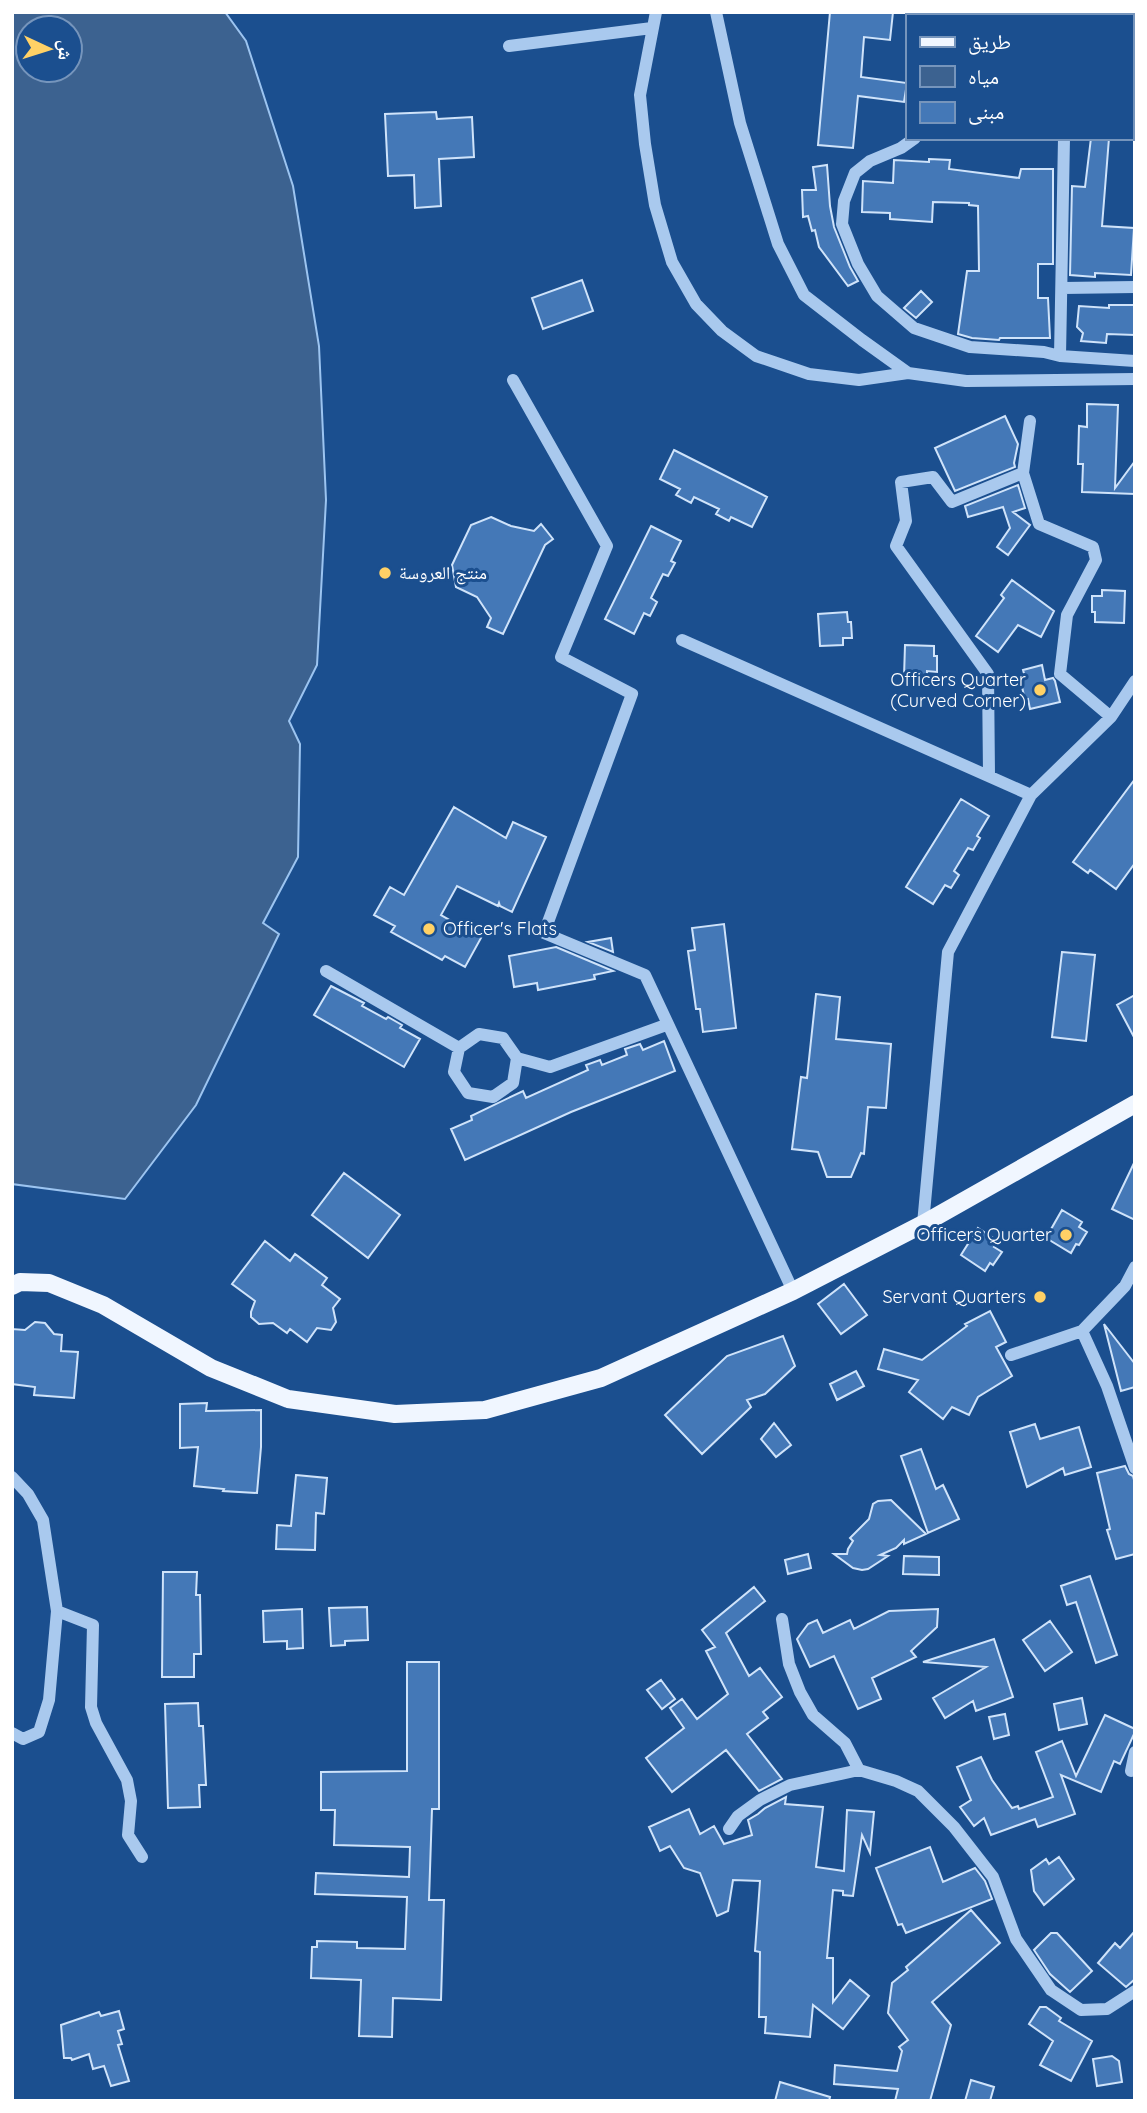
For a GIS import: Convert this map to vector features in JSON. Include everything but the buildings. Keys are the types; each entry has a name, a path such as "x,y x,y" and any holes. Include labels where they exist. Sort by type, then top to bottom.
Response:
{"main road":[{"path":"12,1286 20,1282 49,1283 103,1305 211,1368 288,1399 395,1414 485,1410 601,1378 793,1292 923,1224 1135,1104"}],"street":[{"path":"656,12 640,95 655,205 672,262 696,304 722,331 756,356 809,374 859,380 908,373 966,381 1135,379"},
{"path":"716,12 743,135 778,244 804,295 908,373"},
{"path":"509,46 652,28"},
{"path":"912,140 901,148 870,160 855,173 844,201 842,224 858,264 877,296 914,328 970,347 1135,360"},
{"path":"1060,356 1064,140"},
{"path":"1063,288 1135,286"},
{"path":"513,380 607,546 561,657 632,694 544,933 645,975 666,1025 793,1292"},
{"path":"1030,421 1023,473 1039,524 1093,547 1097,560 1067,615 1060,674 1111,717"},
{"path":"989,775 988,674 896,546 906,521 901,482 933,477 952,502 1023,473"},
{"path":"682,640 1031,795"},
{"path":"923,1224 948,953 1031,795 1111,717 1135,681"},
{"path":"326,971 459,1048"},
{"path":"517,1058 513,1083 493,1097 468,1093 454,1072 459,1048 479,1034 503,1038 517,1058 550,1067 666,1025"},
{"path":"1011,1354 1082,1331 1125,1286 1135,1267"},
{"path":"1082,1331 1107,1386 1135,1468"},
{"path":"12,1477 28,1494 44,1520 57,1611 49,1700 39,1732 23,1739 12,1733"},
{"path":"57,1611 93,1625 92,1707 96,1723 127,1780 131,1801 128,1835 142,1857"},
{"path":"782,1619 789,1664 800,1692 813,1715 845,1743 859,1770"},
{"path":"1130,1771 1135,1752"},
{"path":"729,1829 738,1816 760,1800 790,1785 859,1770 896,1781 918,1791 954,1828 993,1877 1016,1939 1051,1990 1081,2010 1107,2009 1135,1991"}],"water":[{"path":"12,12 225,12 246,41 293,186 319,346 326,500 317,665 289,721 300,744 298,857 263,923 279,934 196,1105 125,1199 12,1184"}],"place":[{"name":"منتج العروسة","path":"385,573"},
{"name":"Officers Quarter (Curved Corner)","path":"1040,690"},
{"name":"Officer's Flats","path":"429,929"},
{"name":"Officers Quarter","path":"1066,1235"},
{"name":"Servant Quarters","path":"1040,1297"}]}
